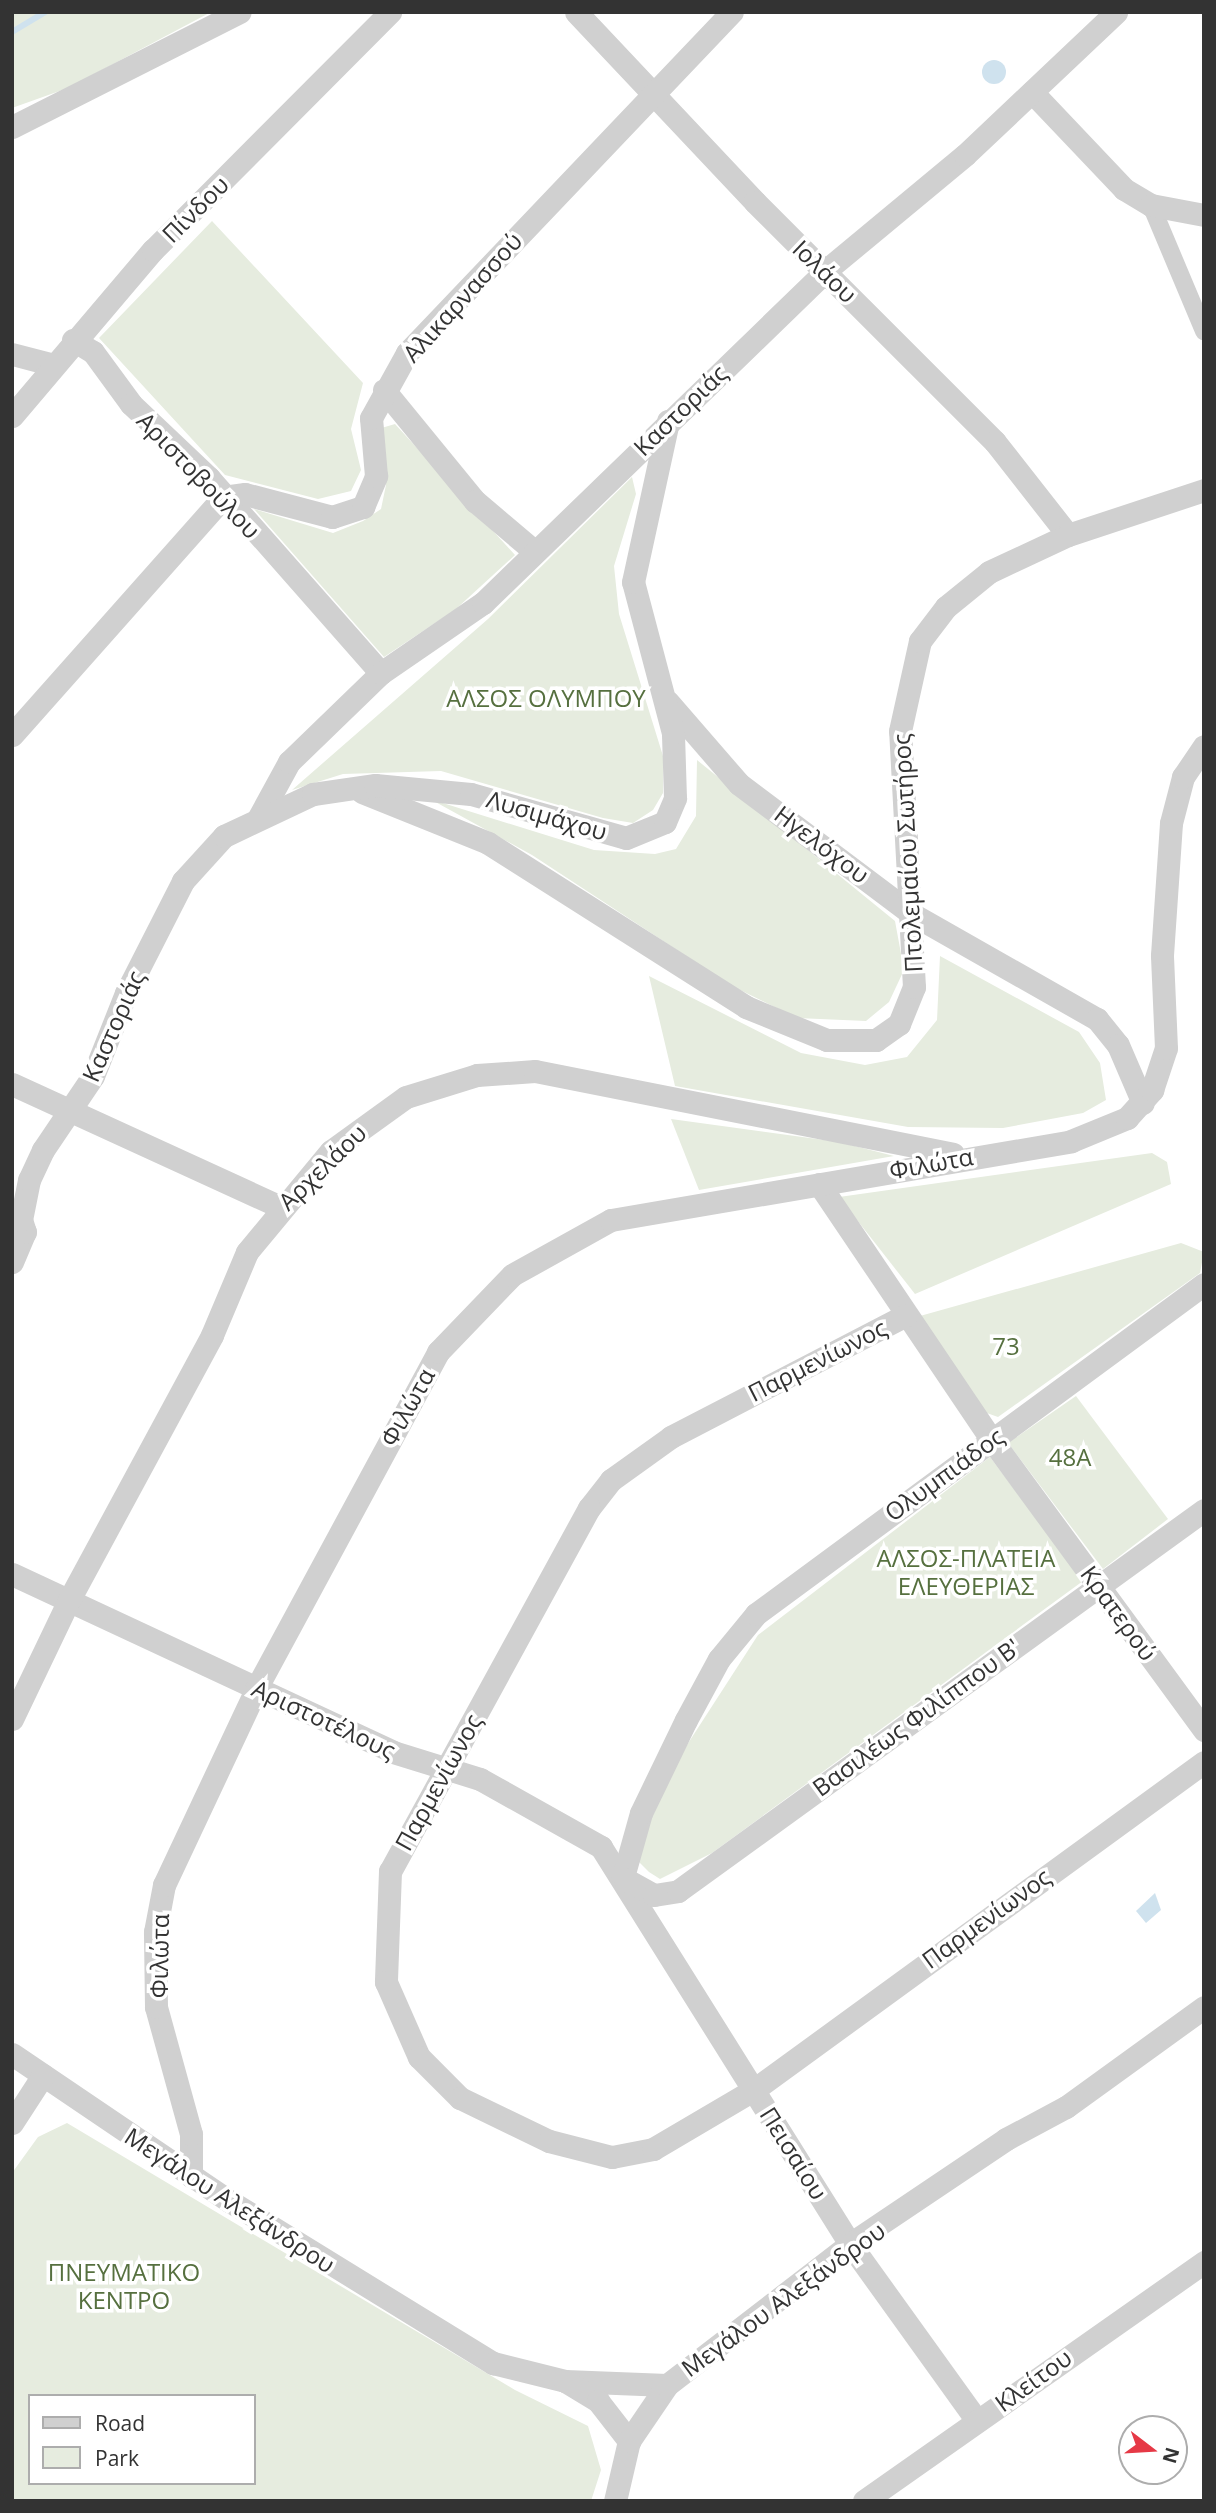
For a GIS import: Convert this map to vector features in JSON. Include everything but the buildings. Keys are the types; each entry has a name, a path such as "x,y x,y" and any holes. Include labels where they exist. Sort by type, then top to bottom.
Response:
{"street":[{"path":"12,127 240,12"},
{"name":"Πίνδου","path":"12,416 73,340 153,250 390,12"},
{"name":"Ιολάου","path":"576,12 824,272 995,442 1068,535"},
{"name":"Αλικαρνασσού","path":"223,498 245,494 324,517 356,511 375,483 370,428 384,390 443,310 656,97 732,12"},
{"name":"Καστοριάς","path":"259,817 289,762 381,673 458,624 824,272 1032,92 1116,12"},
{"path":"1032,92 1110,178 1151,205 1204,215"},
{"path":"1151,205 1204,331"},
{"name":"Αριστοβούλου","path":"73,340 93,352 131,404 223,498 381,673"},
{"path":"12,354 54,365"},
{"path":"384,390 475,501 534,551"},
{"name":"Λυσιμάχου","path":"348,788 446,789 614,835 649,834 665,822 676,799 666,700 633,582 668,421"},
{"name":"Πτολεμαίου Σωτήρος","path":"348,788 488,843 715,990 827,1040 876,1040 899,1024 914,987 900,731 919,641 946,607 989,572 1068,535 1204,490"},
{"path":"12,735 223,498"},
{"name":"Ηγελόχου","path":"666,700 739,784 912,914 1097,1019 1118,1045 1143,1103"},
{"path":"1143,1103 1156,1080 1168,1033 1162,955 1175,803 1204,746"},
{"name":"Καστοριάς","path":"12,1262 25,1232 21,1220 29,1180 93,1076 126,993 183,881 207,850 259,817 313,794 348,788"},
{"name":"Αρχελάου","path":"12,1719 70,1598 212,1335 247,1252 279,1206 348,1136 406,1097 512,1070 962,1157"},
{"path":"12,1084 69,1113 279,1206"},
{"name":"Φιλώτα","path":"191,2176 191,2134 156,2007 155,1932 164,1885 186,1825 257,1687 420,1380 455,1329 499,1285 556,1247 611,1220 962,1157 1085,1138 1118,1124 1143,1103"},
{"name":"Κρατερού","path":"819,1184 991,1439 1204,1730"},
{"name":"Ολυμπιάδος","path":"622,1877 658,1778 699,1694 743,1627 991,1439 1204,1284"},
{"name":"Παρμενίωνος","path":"906,1315 777,1377 671,1437 611,1480 552,1565 446,1770 394,1861 384,1932 387,1991 427,2069 486,2113 558,2144 612,2157 653,2149 694,2130 755,2089 1204,1762"},
{"name":"Βασιλέως Φιλίππου Β'","path":"622,1877 654,1895 678,1891 1204,1510"},
{"name":"Αριστοτέλους","path":"12,1574 70,1598 393,1752 480,1779 601,1847 622,1877"},
{"name":"Πεισαίου","path":"622,1877 850,2244 977,2420"},
{"name":"Μεγάλου Αλεξάνδρου","path":"12,2054 191,2176 437,2333 493,2363 565,2381 667,2385 850,2244 1006,2139 1059,2112 1204,2007"},
{"path":"12,2123 43,2075"},
{"name":"Κλείτου","path":"864,2501 1204,2262"},
{"path":"565,2381 598,2401 629,2441"},
{"path":"615,2501 629,2441 667,2385"}],"green space":[{"path":"12,12 211,12 68,88 12,108"},
{"path":"212,221 363,383 351,429 361,470 351,491 318,499 225,475 99,338"},
{"name":"ΑΛΣΟΣ ΟΛΥΜΠΟΥ","path":"395,424 515,555 456,609 384,657 254,509 333,533 363,521 381,509 386,485 378,429"},
{"name":"ΑΛΣΟΣ ΟΛΥΜΠΟΥ","path":"632,477 636,494 614,566 619,614 663,756 663,793 653,810 633,823 603,818 441,771 343,774 292,790 488,619"},
{"name":"ΑΛΣΟΣ ΟΛΥΜΠΟΥ","path":"697,760 895,921 904,970 889,1002 866,1021 797,1018 732,986 532,855 430,799 594,850 655,854 676,849 696,816"},
{"path":"940,956 1079,1032 1100,1063 1106,1100 1083,1113 1003,1128 908,1127 675,1086 649,976 801,1053 865,1065 907,1057 937,1020"},
{"path":"671,1119 839,1142 894,1156 699,1190"},
{"path":"1152,1153 1167,1162 1171,1184 915,1294 839,1197"},
{"name":"73","path":"1181,1243 1204,1252 1200,1273 998,1417 984,1412 920,1316"},
{"name":"48Α","path":"1076,1396 1168,1519 1103,1569 1008,1443"},
{"name":"ΑΛΣΟΣ-ΠΛΑΤΕΙΑ ΕΛΕΥΘΕΡΙΑΣ","path":"990,1457 1083,1581 712,1853 660,1879 649,1872 636,1859 653,1815 685,1748 758,1635"},
{"name":"ΠΝΕΥΜΑΤΙΚΟ ΚΕΝΤΡΟ","path":"67,2123 515,2390 588,2426 601,2470 591,2501 12,2501 12,2173 38,2137"}],"water":[{"path":"994,60 1003,63 1006,72 1003,81 994,84 985,81 982,72 985,63"},
{"path":"1155,1893 1161,1910 1146,1923 1136,1911"}],"waterway":[{"path":"12,32 45,12"}]}
